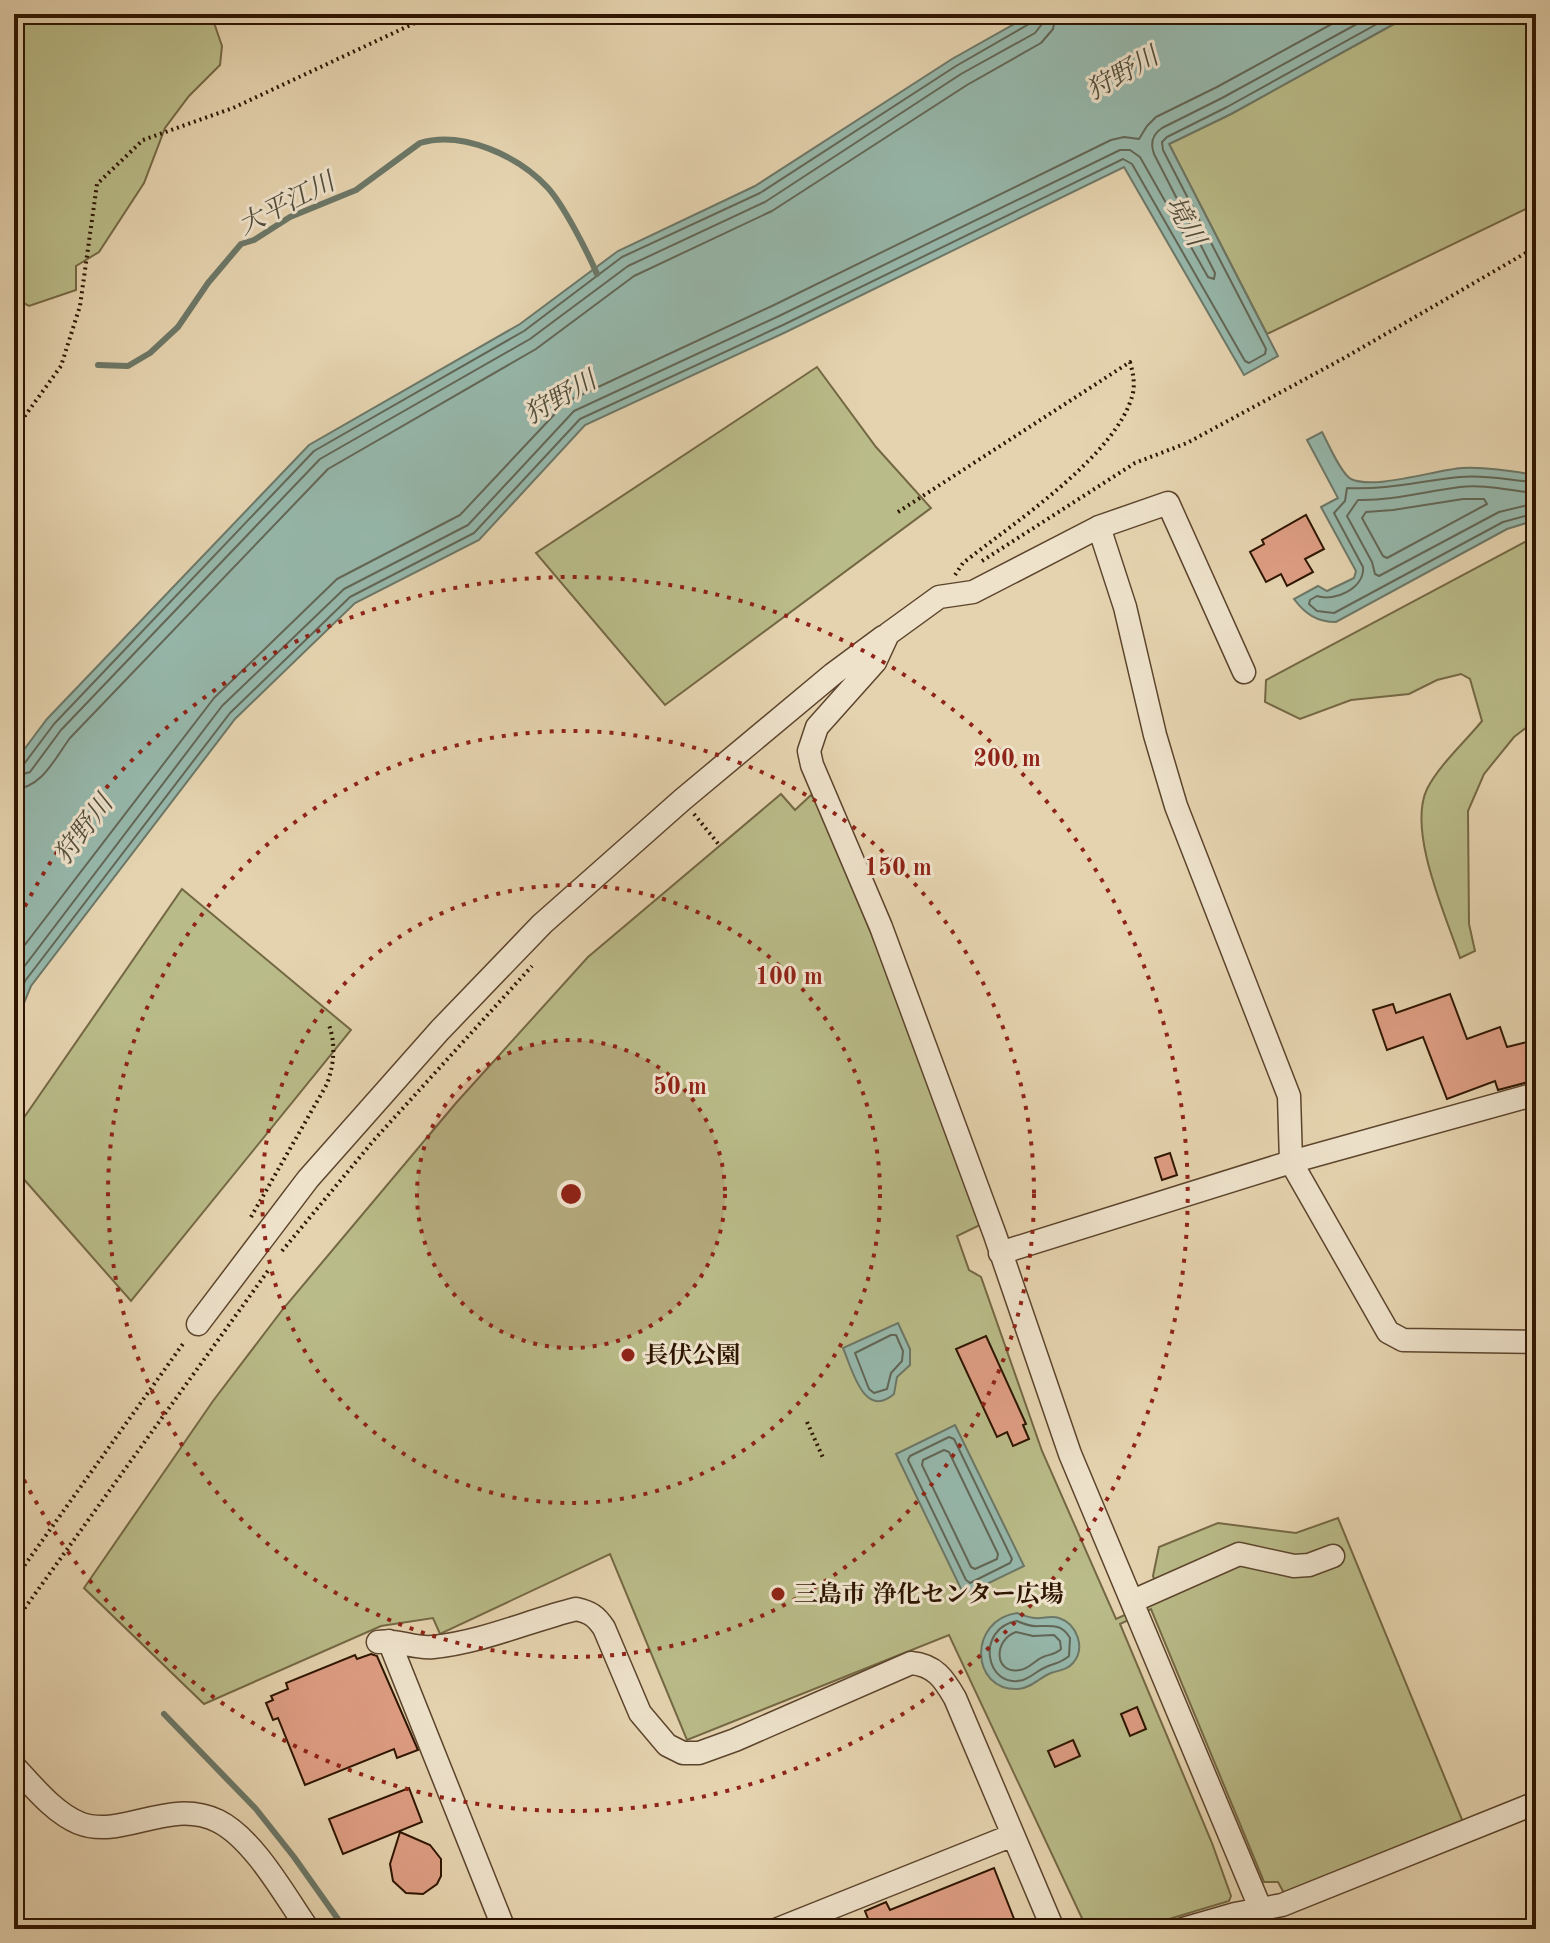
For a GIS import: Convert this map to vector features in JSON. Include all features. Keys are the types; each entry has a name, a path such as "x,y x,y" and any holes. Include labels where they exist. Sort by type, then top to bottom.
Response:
{"street":[{"path":"198,1324 308,1179 440,1030 542,924 682,800 833,674 939,597 973,592 1099,527 1168,503 1244,672"},
{"path":"1099,527 1125,607 1155,735 1178,815 1289,1096 1291,1162 1388,1332 1403,1340 1536,1342"},
{"path":"888,634 875,662 817,727 809,751 812,765 886,942 1070,1454 1265,1919"},
{"path":"1000,1253 1291,1162 1536,1094"},
{"path":"1133,1601 1239,1554 1294,1566 1309,1565 1333,1556"},
{"path":"504,1929 384,1642 430,1648 480,1639 576,1609 596,1616 640,1713 667,1745 683,1753 699,1753 735,1740 911,1663 922,1664 936,1671 955,1698 1053,1929"},
{"path":"14,1766 49,1802 79,1823 123,1825 164,1814 217,1820 258,1857 308,1929"},
{"path":"1183,1929 1265,1919 1282,1905 1536,1803"},
{"path":"778,1929 1013,1835"}],"path":[{"path":"14,431 61,366 80,306 97,184 143,140 233,108 434,14"},
{"path":"972,570 1135,463 1187,443 1344,358 1536,247"},
{"path":"898,512 1130,362 1134,380 1132,394 1117,428 1079,470 963,563 939,597"},
{"path":"682,800 720,846"},
{"path":"14,1623 277,1258 374,1140 534,963"},
{"path":"247,1226 327,1084 334,1047 329,1025"},
{"path":"14,1580 198,1324"},
{"path":"807,1422 824,1460"}],"green space":[{"path":"14,14 211,14 222,46 220,65 189,96 165,128 144,183 99,252 76,266 76,290 29,306 14,298"},
{"path":"1412,14 1536,14 1536,204 1267,334 1169,144 1231,114"},
{"path":"817,367 876,447 931,508 665,705 536,553"},
{"path":"1536,536 1536,720 1514,737 1484,774 1468,811 1469,924 1475,951 1460,958 1431,874 1425,850 1422,807 1427,789 1439,771 1482,721 1470,679 1461,674 1437,680 1409,694 1351,700 1300,719 1265,702 1266,680"},
{"name":"長伏公園","path":"781,794 795,810 811,795 823,812 913,1039 980,1225 957,1236 969,1270 981,1277 1042,1451 1116,1619 1161,1599 1153,1576 1159,1547 1218,1523 1296,1533 1338,1518 1463,1822 1285,1895 1278,1882 1264,1882 1151,1609 1120,1624 1212,1843 1231,1896 1229,1901 1136,1929 1087,1929 949,1635 687,1740 610,1554 440,1634 433,1618 381,1626 204,1704 84,1588 213,1401 283,1309 456,1103 588,957"},
{"path":"182,889 351,1030 131,1301 14,1168 14,1132"}],"water":[{"path":"1032,14 1412,14 1231,114 1169,144 1278,356 1244,375 1124,167 786,332 585,425 479,540 355,603 235,719 31,986 14,1027 14,763 47,719 309,445 520,324 618,251 755,186 952,59"},
{"path":"1322,432 1343,471 1351,479 1361,482 1389,481 1462,468 1536,475 1536,520 1507,529 1336,622 1317,619 1294,599 1318,586 1327,591 1354,578 1356,571 1321,507 1338,498 1307,440"},
{"path":"898,1323 910,1349 910,1365 897,1377 894,1394 875,1401 861,1389 843,1348"},
{"path":"955,1425 1024,1566 964,1595 896,1454"},
{"path":"1017,1613 1033,1618 1056,1617 1065,1621 1075,1631 1079,1644 1077,1657 1071,1665 1018,1689 1002,1687 991,1679 984,1668 981,1654 990,1628 1001,1618"}],"building":[{"path":"1306,515 1324,549 1305,559 1313,572 1287,586 1281,574 1266,582 1250,552 1264,544 1262,540"},
{"path":"1450,994 1467,1039 1500,1027 1507,1047 1527,1042 1536,1066 1536,1080 1498,1090 1495,1081 1447,1099 1423,1037 1387,1050 1373,1010 1393,1004 1396,1013"},
{"path":"1170,1153 1177,1175 1162,1180 1155,1158"},
{"path":"986,1336 1026,1424 1023,1425 1029,1439 1013,1446 1007,1432 997,1437 956,1349"},
{"path":"371,1654 377,1656 418,1750 397,1758 394,1749 305,1785 278,1718 273,1720 266,1703 273,1700 271,1696 288,1689 286,1683 355,1655 357,1659"},
{"path":"1137,1707 1146,1729 1130,1736 1121,1714"},
{"path":"1073,1740 1080,1756 1055,1767 1048,1751"},
{"path":"409,1788 422,1822 343,1854 329,1819"},
{"path":"400,1832 430,1845 441,1859 441,1876 437,1884 423,1894 406,1893 393,1881 390,1864"},
{"path":"994,1868 1018,1929 872,1929 865,1911 886,1902 890,1910"}],"waterway":[{"name":"大平江川","path":"98,365 128,366 150,353 178,327 208,283 241,244 254,240 290,217 356,190 420,143 436,140 454,140 489,149 536,176 561,206 597,274"},
{"path":"164,1714 256,1809 345,1929"}],"place":[{"name":"長伏公園","path":"628,1355"},
{"name":"三島市 浄化センター広場","path":"778,1594"}],"water label":[{"name":"狩野川","path":"1122,73"},
{"name":"境川","path":"1186,221"},
{"name":"狩野川","path":"560,397"},
{"name":"狩野川","path":"83,829"}]}
